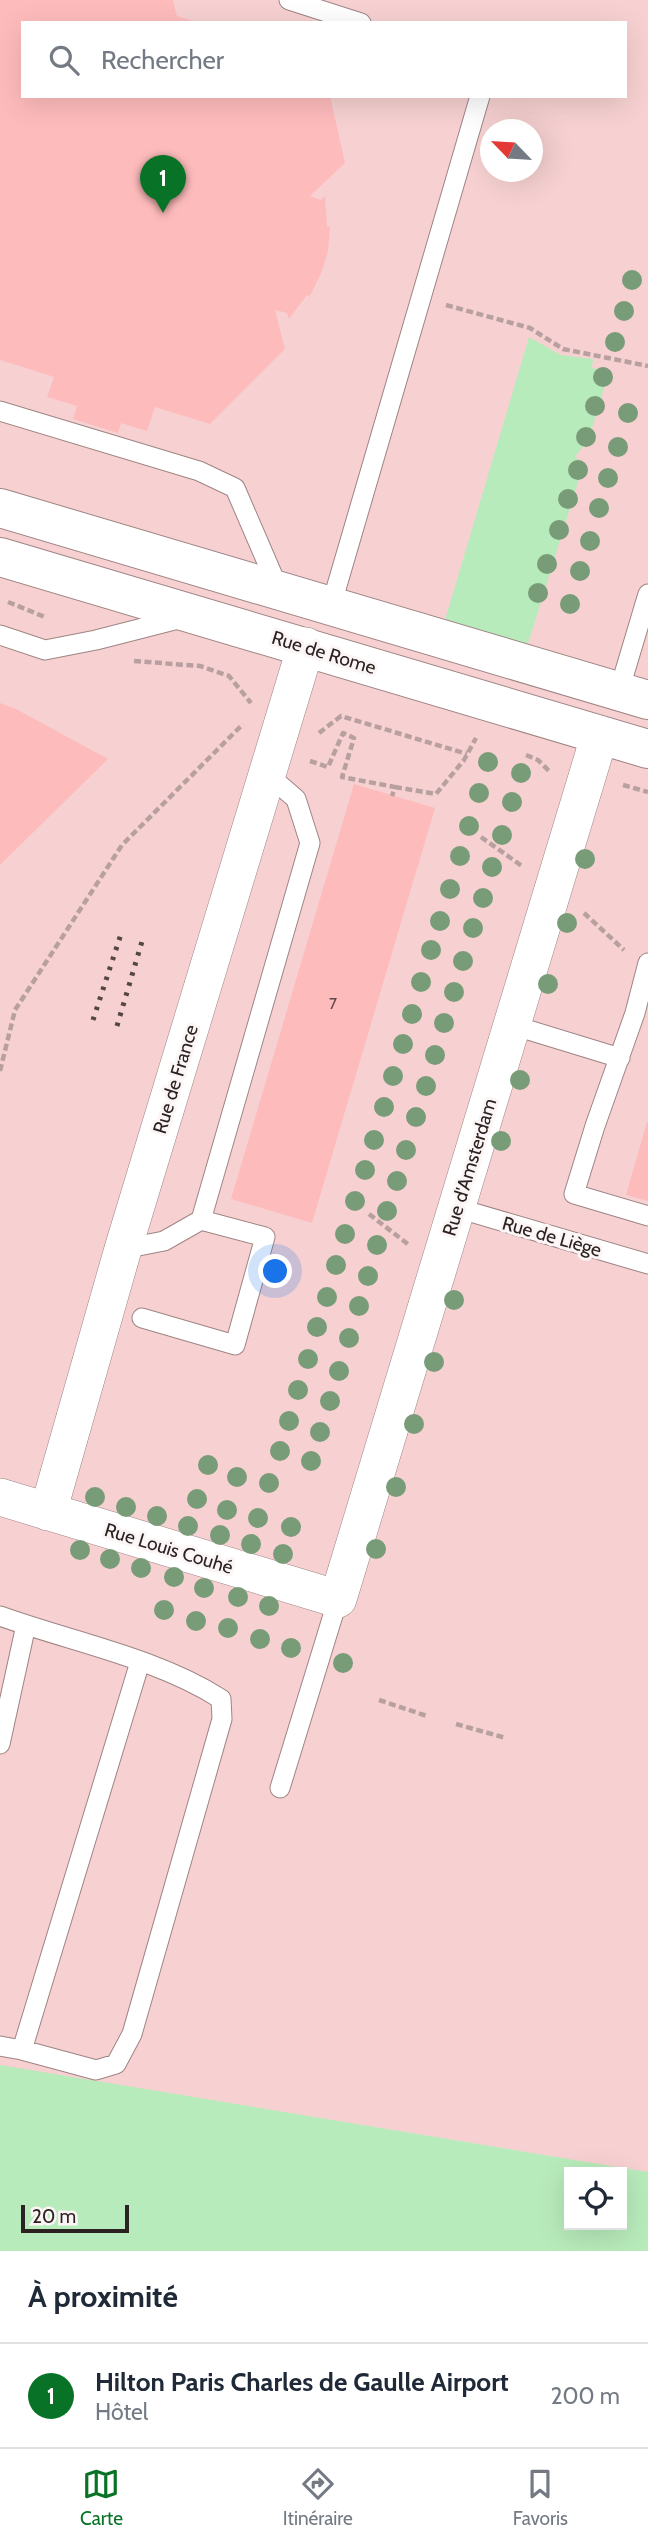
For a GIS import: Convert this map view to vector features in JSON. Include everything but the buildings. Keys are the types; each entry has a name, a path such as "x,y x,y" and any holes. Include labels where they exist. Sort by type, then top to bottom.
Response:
{"main road":[{"path":"0,508 634,696"},
{"name":"Rue de Rome","path":"0,557 648,749"}],"street":[{"name":"Rue de France","path":"48,1512 123,1249 306,646"},
{"name":"Rue d'Amsterdam","path":"338,1599 598,734"},
{"name":"Rue Louis Couhé","path":"0,1497 338,1599"}],"lane":[{"path":"289,0 355,21"},
{"path":"331,606 479,98"},
{"path":"0,411 198,471 235,488 280,590"},
{"path":"634,696 648,594"},
{"path":"0,635 44,650 96,640 196,614"},
{"path":"123,1249 164,1241 201,1220 310,843 296,799 267,774"},
{"path":"648,963 620,1058 574,1194 648,1216"},
{"path":"512,1025 620,1058"},
{"name":"Rue de Liège","path":"457,1208 648,1265"},
{"path":"142,1318 235,1345 265,1237 201,1220"},
{"path":"280,1788 338,1599"},
{"path":"0,1616 140,1662 200,1685 221,1699 222,1719 132,2034 116,2064 96,2070 0,2046"},
{"path":"0,1744 26,1625"},
{"path":"22,2050 140,1662"}],"path":[{"path":"422,298 530,328 562,349 648,366"},
{"path":"0,1071 15,1010 122,845 233,731 294,685"},
{"path":"319,733 341,716 467,754"},
{"path":"307,751 305,760 328,767 343,733 354,738 342,777 436,794 476,738"},
{"path":"392,796 395,787"},
{"path":"379,1700 426,1716"},
{"path":"456,1724 506,1738"}],"shaded area":[{"path":"0,0 648,0 648,2251 0,2251"}],"green space":[{"path":"529,337 561,355 593,359 592,368 609,371 589,439 575,457 584,463 527,647 445,620"},
{"path":"0,2065 618,2167 564,2167 564,2230 627,2230 627,2169 648,2172 648,2251 0,2251"}],"railway":[{"path":"93,1020 122,931"},
{"path":"117,1026 143,938"}],"place":[{"name":"Hilton Paris Charles de Gaulle Airport","path":"163,213"}]}
